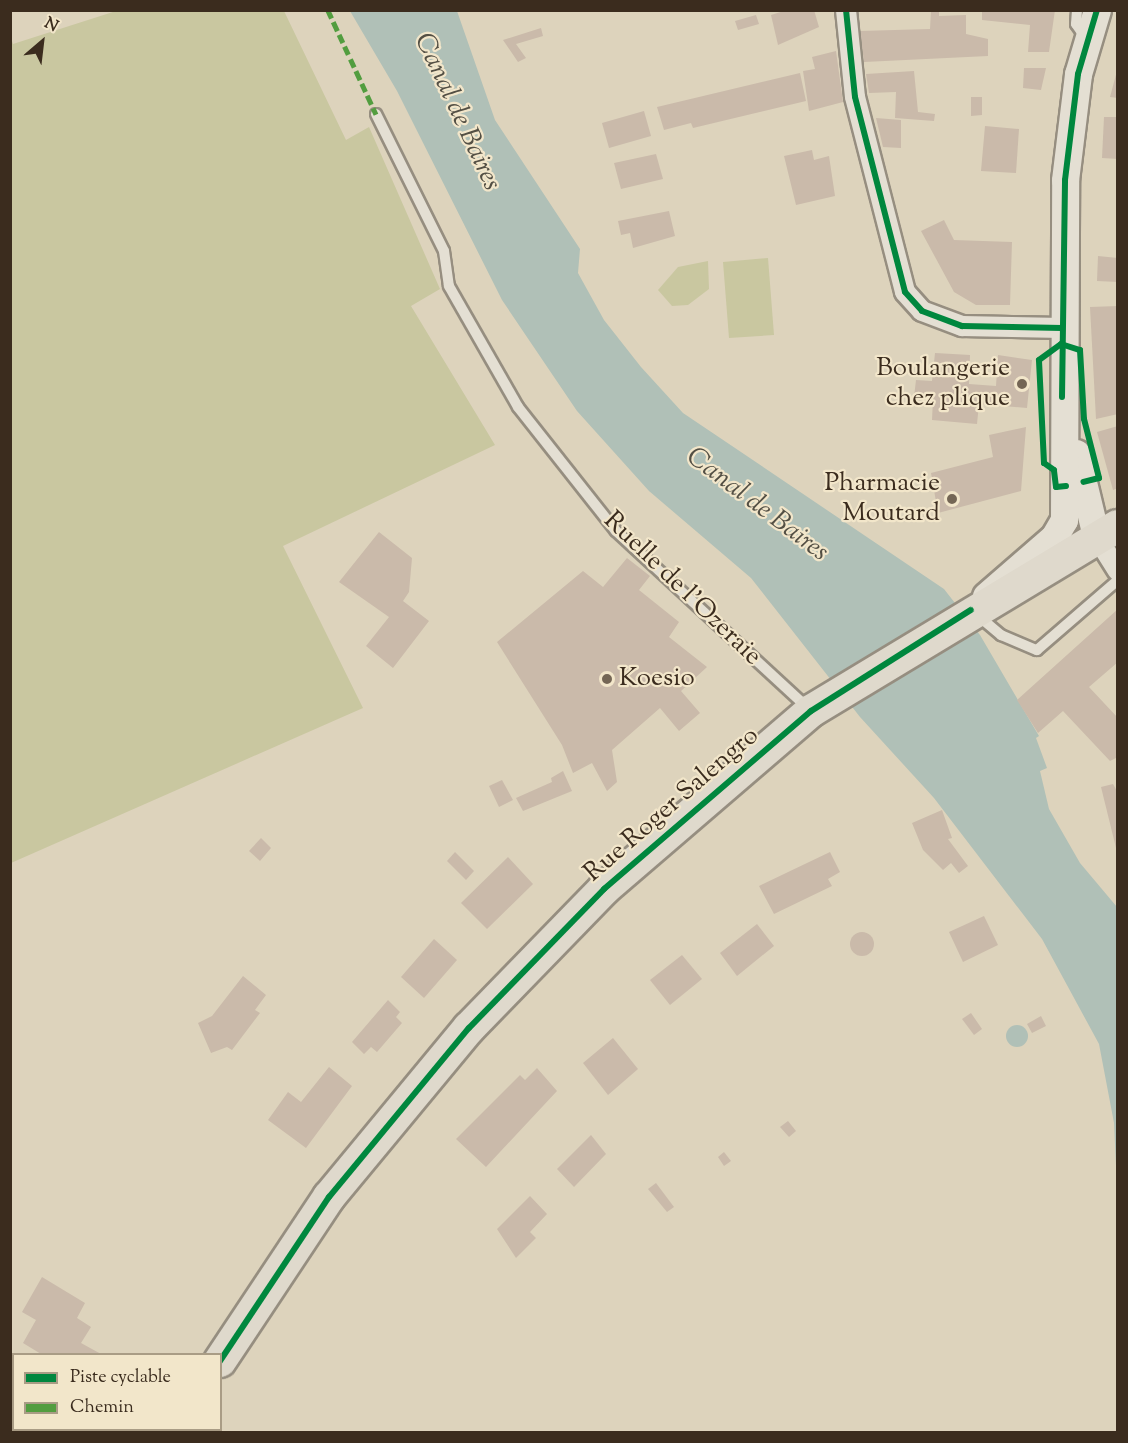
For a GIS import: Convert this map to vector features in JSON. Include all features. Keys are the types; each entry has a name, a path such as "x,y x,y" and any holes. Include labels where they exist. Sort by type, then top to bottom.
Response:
{"main road":[{"path":"971,610 1054,537 1064,520 1066,477 1062,397 1062,328 1065,180 1078,74 1097,10"},
{"path":"1062,397 1107,531"},
{"path":"1066,477 1107,531"},
{"name":"Rue Roger Salengro","path":"222,1358 329,1197 469,1028 604,889 811,711 971,610 1107,531"}],"street":[{"path":"846,10 855,97 905,292 922,311 962,326 1062,328"},
{"path":"1107,531 1118,571"}],"lane":[{"path":"1077,10 1076,24 1088,42"},
{"name":"Ruelle de l'Ozeraie","path":"376,114 444,251 449,286 518,408 616,531 811,711"},
{"path":"971,610 1001,634 1037,650 1118,580"}],"shaded area":[{"path":"116,11 284,11 346,140 369,127 440,289 411,306 495,445 283,546 363,708 11,863 11,38 13,44"},
{"path":"768,258 774,335 729,338 723,262"},
{"path":"708,261 709,289 688,305 672,306 658,290 678,267"}],"water":[{"name":"Canal de Baires","path":"350,11 457,11 495,120 580,249 578,273 604,320 641,367 683,413 944,589 980,635 1039,736 1036,738 1047,768 1040,771 1049,809 1080,863 1117,907 1117,1187 1114,1123 1099,1044 1042,939 934,798 860,717 751,578 649,491 577,411 502,300 397,91"},
{"path":"1017,1025 1025,1028 1028,1036 1025,1044 1017,1047 1009,1044 1006,1036 1009,1028"}],"building":[{"path":"787,10 814,10 819,27 778,45 771,15"},
{"path":"931,10 939,10 939,16 966,15 966,34 988,39 988,56 864,62 860,31 930,29"},
{"path":"982,10 1055,10 1049,52 1028,52 1030,25 982,20"},
{"path":"756,15 759,24 738,30 735,21"},
{"path":"541,28 543,36 516,44 526,58 518,62 503,40"},
{"path":"836,51 843,102 809,111 803,71 815,69 812,57"},
{"path":"1024,68 1046,68 1041,90 1023,88"},
{"path":"914,71 918,112 935,114 934,121 895,118 896,92 869,93 866,74"},
{"path":"1118,71 1118,98 1110,97"},
{"path":"800,73 806,101 693,128 691,123 664,130 657,107"},
{"path":"971,97 982,97 982,115 971,116"},
{"path":"644,111 651,136 609,148 602,123"},
{"path":"1104,117 1118,117 1118,159 1102,158"},
{"path":"876,118 901,120 901,148 883,147"},
{"path":"985,126 1019,129 1016,173 981,171"},
{"path":"812,150 814,160 829,156 835,196 796,205 784,156"},
{"path":"656,154 663,179 621,189 614,163"},
{"path":"669,211 675,236 633,248 630,233 621,235 618,221"},
{"path":"944,220 954,240 1012,242 1010,305 976,305 954,292 921,231"},
{"path":"1098,256 1118,258 1118,282 1097,281"},
{"path":"1118,306 1118,414 1096,419 1090,307"},
{"path":"935,353 970,355 969,384 996,386 998,355 1032,360 1027,408 979,404 977,424 932,420 933,399 914,397 916,380 932,381"},
{"path":"1118,426 1118,488 1113,490 1097,432"},
{"path":"1026,427 1021,491 938,513 931,473 993,457 989,435"},
{"path":"379,532 412,558 409,592 403,601 429,621 393,668 366,646 389,617 339,582"},
{"name":"Koesio","path":"627,558 650,576 639,590 679,622 669,637 707,667 681,691 700,713 679,731 660,708 612,750 617,782 607,791 592,763 573,773 562,745 497,642 583,571 603,587"},
{"path":"1118,609 1118,662 1089,687 1118,718 1118,757 1110,761 1063,711 1038,733 1017,700"},
{"path":"563,771 572,791 523,811 516,798 552,782 551,778"},
{"path":"502,780 513,800 499,807 489,786"},
{"path":"1113,784 1118,793 1117,852 1101,787"},
{"path":"942,810 952,838 948,839 968,866 959,873 951,863 943,870 923,850 912,823"},
{"path":"261,838 271,848 260,861 249,851"},
{"path":"455,852 474,871 466,880 447,861"},
{"path":"830,852 840,872 828,879 832,886 774,914 759,886"},
{"path":"508,857 533,884 487,929 461,903"},
{"path":"984,916 998,945 963,962 949,932"},
{"path":"757,924 774,946 737,976 720,953"},
{"path":"862,932 867,933 873,939 873,949 867,955 862,956 857,955 851,949 850,944 851,939 857,933"},
{"path":"434,939 457,960 424,998 401,977"},
{"path":"682,955 702,979 670,1005 650,980"},
{"path":"243,976 266,995 255,1010 260,1013 232,1050 227,1047 211,1053 198,1023 212,1016"},
{"path":"388,1000 400,1012 396,1017 402,1023 377,1052 371,1047 364,1054 352,1042"},
{"path":"971,1013 982,1029 974,1035 962,1019"},
{"path":"1041,1016 1046,1026 1032,1033 1027,1024"},
{"path":"613,1038 638,1069 608,1095 583,1063"},
{"path":"329,1067 352,1086 306,1148 268,1120 288,1092 301,1102"},
{"path":"537,1068 557,1091 486,1167 456,1139 520,1075 525,1080"},
{"path":"788,1121 796,1131 789,1137 780,1127"},
{"path":"591,1135 606,1154 574,1187 557,1169"},
{"path":"724,1152 731,1161 724,1166 718,1157"},
{"path":"656,1183 674,1207 667,1212 648,1189"},
{"path":"530,1196 547,1214 530,1232 536,1238 516,1258 497,1229"},
{"path":"42,1277 85,1303 77,1318 91,1327 81,1343 99,1353 39,1353 23,1343 36,1320 22,1312"}],"marked path":[{"path":"328,10 376,114"}],"cycle path":[{"path":"846,10 855,97 905,292 922,311 962,326 1062,328"},
{"path":"1062,397 1065,180 1078,74 1097,10"},
{"path":"1066,486 1056,487 1054,470 1044,463 1039,360 1061,344 1080,350 1084,419 1099,478 1083,482"},
{"path":"222,1358 329,1197 469,1028 604,889 811,711 971,610"}],"place":[{"name":"Boulangerie chez plique","path":"1022,384"},
{"name":"Pharmacie Moutard","path":"952,499"},
{"name":"Koesio","path":"607,679"}]}
